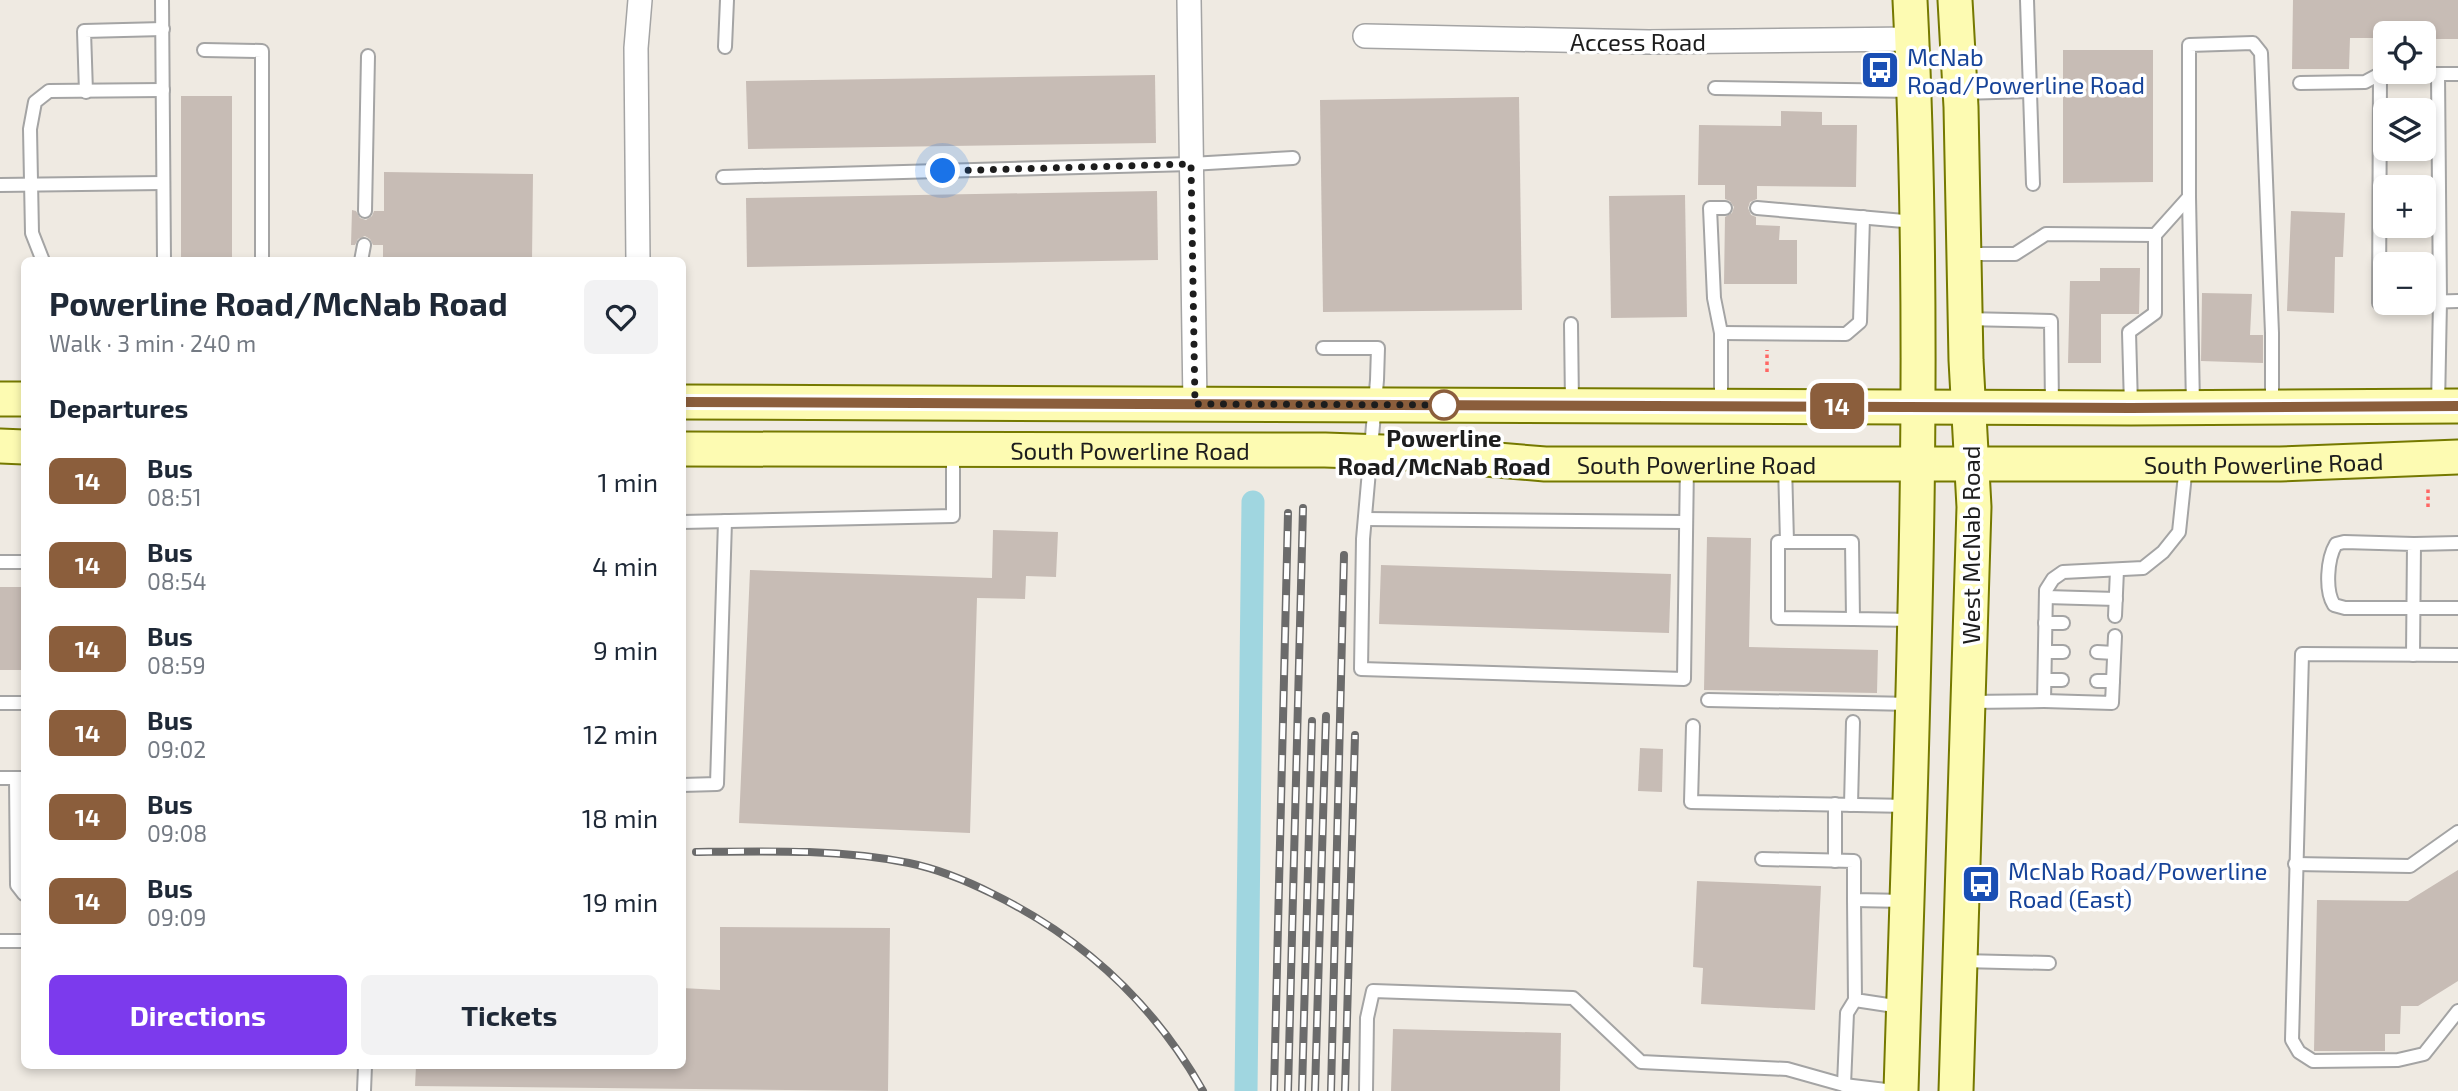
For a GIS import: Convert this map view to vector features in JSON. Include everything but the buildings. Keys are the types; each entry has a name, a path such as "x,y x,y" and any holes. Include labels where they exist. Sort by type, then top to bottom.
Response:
{"main road":[{"path":"1900,1091 1915,620 1917,464 1916,222 1910,0"},
{"name":"West McNab Road","path":"1955,0 1968,406 1974,507 1956,1091"},
{"path":"0,399 21,399"},
{"name":"South Powerline Road","path":"686,402 2448,407"},
{"path":"0,446 21,447"},
{"name":"South Powerline Road","path":"686,449 1371,451 1508,463 1688,464 2280,464 2458,457"}],"street":[{"path":"638,257 636,48 640,0"},
{"path":"1189,0 1195,404"},
{"name":"Access Road","path":"1365,36 1649,42 1912,39"}],"lane":[{"path":"162,0 164,257"},
{"path":"725,47 727,0"},
{"path":"2027,0 2033,184"},
{"path":"86,92 85,31 163,29"},
{"path":"2193,406 2189,45 2253,43 2261,53 2272,333 2272,407"},
{"path":"204,50 262,51 262,257"},
{"path":"365,211 368,56"},
{"path":"2448,407 2440,302 2438,74 2458,74"},
{"path":"2300,83 2365,82 2373,78"},
{"path":"2379,252 2380,84"},
{"path":"1715,88 1914,90"},
{"path":"41,257 32,233 30,129 36,102 49,90 163,90"},
{"path":"1960,93 2031,91"},
{"path":"723,177 1191,164 1293,158"},
{"path":"0,185 163,183"},
{"path":"2131,408 2129,332 2155,313 2155,235 2189,197"},
{"path":"1721,406 1721,333 1714,298 1710,208 1725,208"},
{"path":"1757,208 1916,222"},
{"path":"1721,333 1846,334 1860,322 1863,217"},
{"path":"1964,254 2015,254 2046,234 2155,235"},
{"path":"362,257 364,244"},
{"path":"2436,302 2458,301"},
{"path":"1965,319 2051,321 2052,407"},
{"path":"1572,324 1572,406"},
{"path":"1323,348 1378,348 1364,519 1361,669 1684,679 1688,464"},
{"path":"686,522 953,516 953,450"},
{"path":"1785,463 1787,542"},
{"path":"2044,701 2046,590 2053,579 2063,572 2143,568 2164,552 2179,532 2186,464"},
{"path":"1364,519 1686,522"},
{"path":"686,785 717,784 725,521"},
{"path":"1853,619 1852,541 1778,542 1778,618 1915,620"},
{"path":"2458,543 2336,544 2330,553 2329,597 2334,605 2345,608 2458,608"},
{"path":"2413,655 2414,544"},
{"path":"0,562 21,562"},
{"path":"2115,616 2117,569"},
{"path":"2046,597 2116,599"},
{"path":"2045,623 2063,623"},
{"path":"1968,702 2112,703 2115,636"},
{"path":"2045,652 2063,652"},
{"path":"2097,652 2114,653"},
{"path":"2458,655 2302,654 2292,1040 2299,1052 2313,1061 2398,1060 2424,1054 2458,1012"},
{"path":"2045,680 2062,680"},
{"path":"2097,681 2113,681"},
{"path":"1708,701 1912,704"},
{"path":"0,703 21,703"},
{"path":"1851,805 1853,722"},
{"path":"1693,726 1692,802 1909,806"},
{"path":"0,778 20,778 17,885 21,890"},
{"path":"1835,804 1835,861"},
{"path":"2295,864 2410,866 2458,832"},
{"path":"1762,859 1854,861 1855,1000 1847,1013 1844,1085"},
{"path":"1854,900 1906,901"},
{"path":"0,941 21,941"},
{"path":"1960,961 2049,963"},
{"path":"1366,1091 1367,1018 1373,991 1573,998 1641,1062 1787,1069 1844,1085 1894,1091"},
{"path":"1855,1000 1903,1008"},
{"path":"364,1091 365,1069"}],"path":[{"path":"1768,351 1768,372"},
{"path":"2428,486 2428,507"}],"waterway":[{"path":"1246,1091 1253,502"}],"railway":[{"path":"1288,1091 1303,508"},
{"path":"1274,1091 1288,513"},
{"path":"1331,1091 1344,555"},
{"path":"1315,1091 1326,716"},
{"path":"1302,1091 1312,721"},
{"path":"1345,1091 1355,735"},
{"path":"696,852 803,852 883,858 931,869 983,889 1057,931 1113,976 1162,1030 1203,1091"}],"bus line":[{"name":"14","path":"686,402 1659,407 2458,406"}],"place":[{"name":"McNab Road/Powerline Road","path":"1880,70"},
{"name":"Powerline Road/McNab Road","path":"1444,405"},
{"name":"McNab Road/Powerline Road (East)","path":"1981,884"}],"route":[{"path":"943,171 1191,164 1195,404 1455,405 1444,405"}]}
